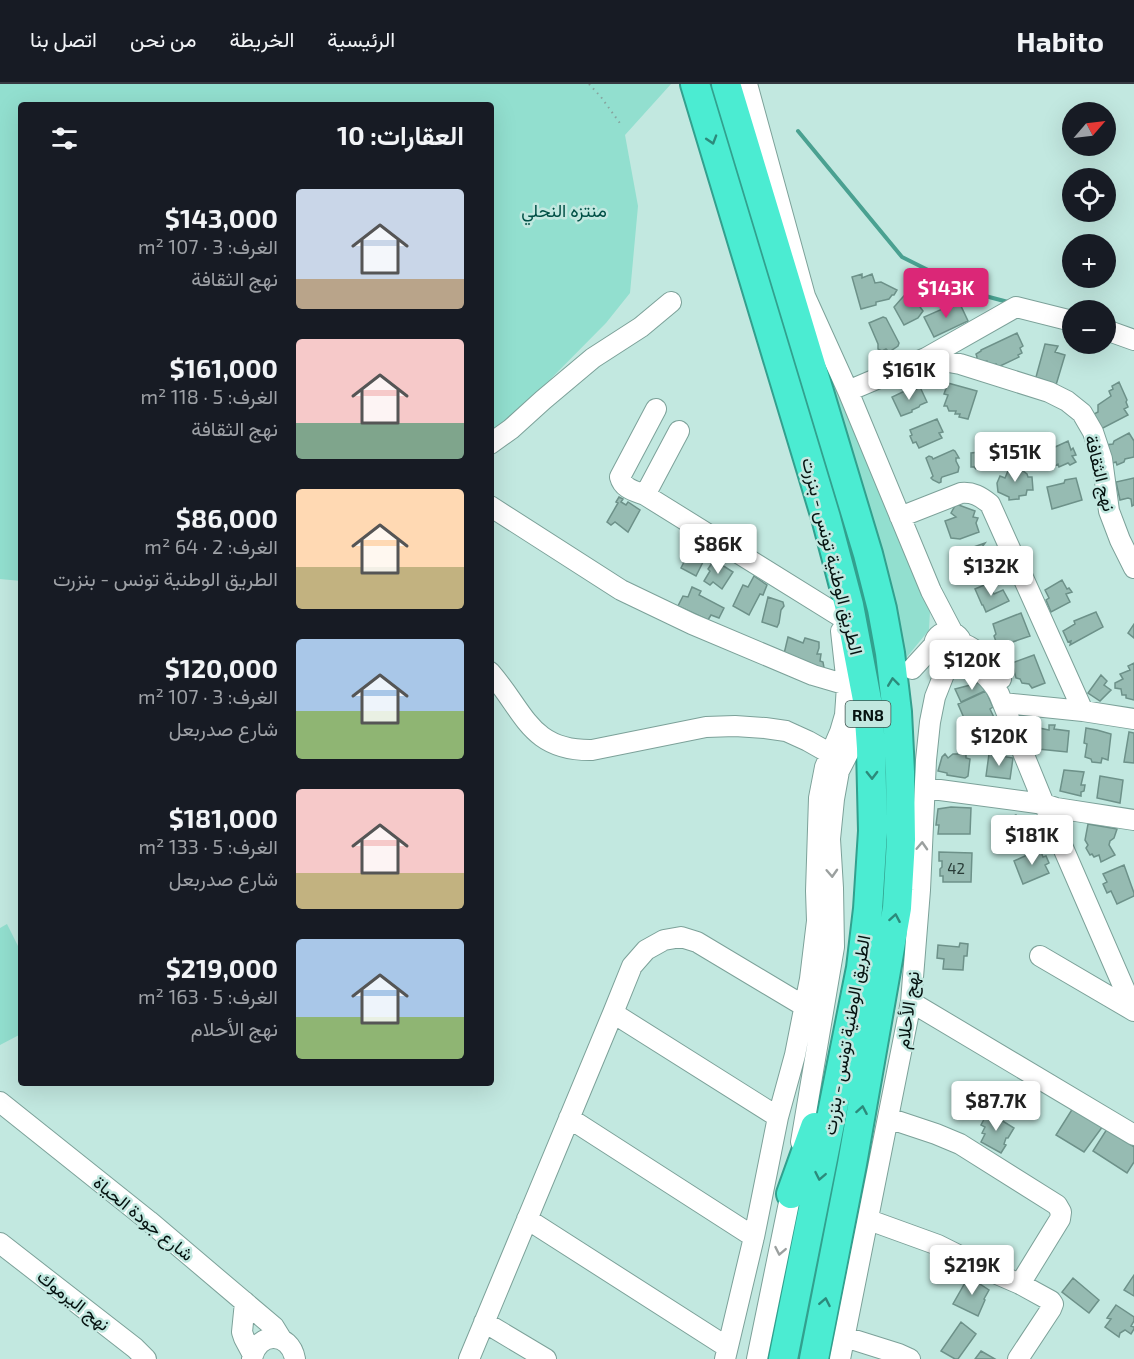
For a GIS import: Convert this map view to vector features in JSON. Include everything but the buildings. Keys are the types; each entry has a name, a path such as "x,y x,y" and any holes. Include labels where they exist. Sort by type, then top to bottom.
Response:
{"highway":[{"name":"الطريق الوطنية تونس - بنزرت","path":"695,84 829,529 849,605 868,705 872,748 873,831 868,909 861,968 783,1359"},
{"name":"الطريق الوطنية تونس - بنزرت","path":"726,84 868,555 882,609 897,712 902,840 897,908 852,1164 814,1359"},
{"name":"RN8","path":"791,1194 822,1107 868,909"}],"street":[{"path":"747,84 802,286 931,591 949,646"},
{"path":"527,1219 726,1353 754,1236 778,1117 795,1054 810,979 817,921 816,863 821,780 845,715 847,685 838,615 758,340 754,317 756,307 761,300"},
{"path":"494,441 593,358 641,327 671,302"},
{"path":"848,391 926,358 1012,308 1016,307 1062,318"},
{"path":"1116,334 1134,340"},
{"name":"نهج الثقافة","path":"926,358 960,364 1049,392 1067,401 1082,413 1093,432 1102,459 1109,511 1134,568"},
{"path":"656,409 620,477 626,487 645,495 838,615"},
{"path":"645,495 679,431"},
{"path":"900,517 961,493 971,492 990,504 1083,711"},
{"path":"494,509 621,590 692,624 813,675 847,685"},
{"path":"912,669 949,646 972,648 988,660 1002,682 1007,703 1134,1011"},
{"name":"نهج الأحلام","path":"840,1359 911,1002 930,722 949,646"},
{"path":"494,677 531,728 559,746 576,750 592,750 706,727 735,726 786,731 831,754"},
{"path":"1007,703 1134,719"},
{"path":"757,1359 791,1194 834,947 830,839 834,799 839,771 857,736"},
{"path":"925,788 1134,820"},
{"path":"1050,806 1134,990"},
{"path":"469,1359 632,966 646,950 664,940 681,937 697,942 804,1006"},
{"path":"1040,956 1134,1011"},
{"path":"911,1002 1134,1134"},
{"path":"613,1013 778,1117"},
{"name":"شارع جودة الحياة","path":"0,1102 149,1221 245,1302 274,1327 288,1347 310,1359"},
{"path":"569,1118 754,1236"},
{"path":"888,1118 960,1144 1057,1204 1061,1212 1060,1219 1020,1284"},
{"path":"868,1220 938,1245 1051,1301 1053,1304 1018,1359"},
{"name":"نهج اليرموك","path":"0,1243 146,1359"},
{"path":"245,1302 242,1332 252,1357"},
{"path":"484,1322 546,1359"},
{"path":"845,1337 910,1359"},
{"path":"252,1357 255,1348 267,1339 275,1338 288,1347"}],"path":[{"path":"589,84 622,126"}],"green space":[{"name":"منتزه النحلي","path":"0,84 671,84 625,135 638,206 630,293 606,323 507,423 494,431 494,102 18,102 18,581 0,579"},
{"path":"816,337 930,611 929,630 902,663 886,563"},
{"path":"7,924 18,946 18,1036 0,1045 0,928"}],"waterway":[{"path":"798,131 902,257 974,293 1008,302"}]}
